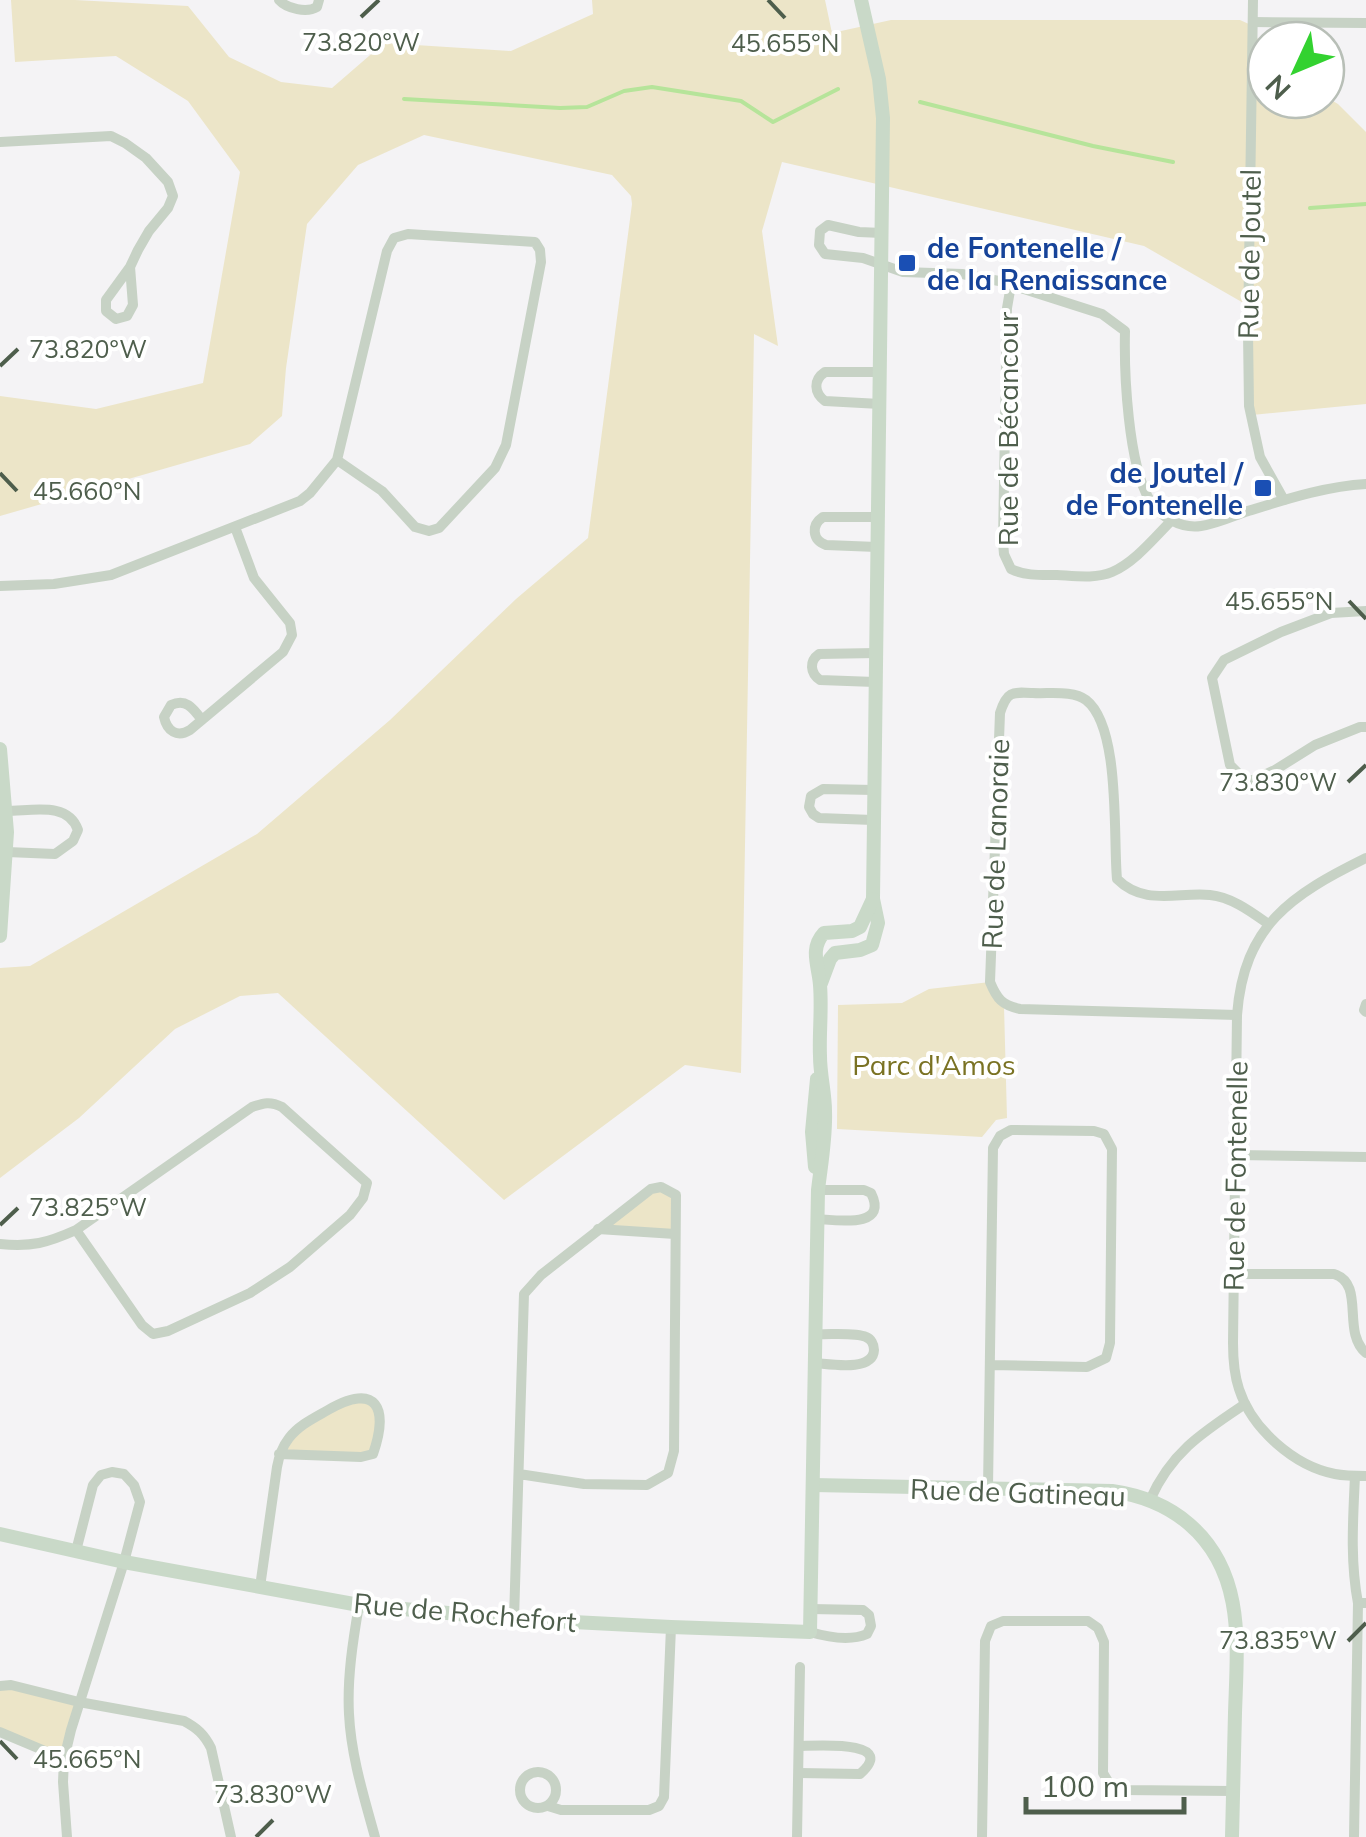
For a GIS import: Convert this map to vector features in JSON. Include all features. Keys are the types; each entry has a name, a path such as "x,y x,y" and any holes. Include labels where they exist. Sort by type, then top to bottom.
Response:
{"street":[{"path":"279,0 288,7 312,10 319,0"},
{"path":"820,983 833,955 865,950 874,941 878,923 873,899 884,148 882,99 861,0"},
{"name":"Rue de Joutel","path":"1251,120 1249,406 1260,457 1284,500"},
{"path":"0,142 106,135 146,158 168,182 173,196 106,300 106,311 116,319 127,316 132,306 130,267"},
{"path":"882,233 828,224 820,230 818,241 825,254 862,258 903,272 962,274 1011,284 1102,314 1126,331 1126,394 1140,480 1150,502 1172,520 1198,527 1284,500 1366,484"},
{"path":"0,586 54,584 111,575 300,501 337,460 387,251 394,238 402,234 535,242 542,262 506,445 496,468 440,528 430,531 414,526 382,491 337,460"},
{"name":"Rue de Bécancour","path":"1011,284 1006,308 1006,562 1011,569 1024,574 1095,576 1112,572 1142,550 1172,520"},
{"path":"880,372 829,371 821,374 816,384 819,395 828,402 880,404"},
{"path":"878,517 823,517 814,532 826,546 878,547"},
{"path":"202,720 292,640 290,624 254,578 235,528"},
{"path":"1366,611 1331,613 1281,632 1224,660 1212,678 1230,765 1251,781 1315,745 1366,727"},
{"path":"876,653 819,654 812,666 820,680 876,682"},
{"name":"Rue de Lanoraie","path":"1237,1015 1020,1009 1004,1006 996,996 990,982 1000,713 1004,698 1014,692 1076,695 1093,708 1108,743 1118,880 1128,890 1156,896 1213,895 1244,907 1267,924"},
{"path":"0,750 7,852 0,936"},
{"path":"874,790 820,790 809,803 815,816 874,820"},
{"path":"6,812 60,810 78,828 75,838 55,854 7,852"},
{"name":"Rue de Fontenelle","path":"1360,1476 1334,1474 1297,1458 1265,1431 1245,1404 1234,1364 1235,1155 1239,986 1254,945 1267,924 1296,898 1366,858"},
{"path":"811,1609 863,1610 871,1623 869,1632 861,1637 810,1632 818,1190 812,1111 820,1058 820,983 815,960 819,938 827,932 858,929 873,899"},
{"path":"1366,1004 1366,1012"},
{"path":"0,1244 28,1246 51,1242 76,1230 252,1107 265,1103 282,1107 367,1184 363,1198 350,1215 290,1266 250,1293 168,1331 153,1334 76,1230"},
{"path":"988,1488 993,1148 1000,1136 1011,1130 1094,1130 1104,1134 1112,1149 1110,1343 1106,1358 1087,1367 990,1365"},
{"path":"1235,1155 1366,1156"},
{"path":"514,1618 524,1294 542,1275 651,1189 660,1188 676,1195 674,1451 668,1473 647,1486 584,1484 519,1474"},
{"path":"817,1220 866,1219 873,1214 876,1204 872,1193 864,1190 818,1190"},
{"path":"598,1229 675,1234"},
{"path":"1234,1274 1344,1277 1354,1290 1356,1341 1366,1352"},
{"path":"815,1363 863,1364 874,1349 864,1336 816,1334"},
{"path":"260,1588 279,1454 301,1426 346,1400 362,1398 373,1402 380,1411 373,1454 361,1458 279,1454"},
{"path":"1150,1500 1189,1443 1245,1404"},
{"path":"67,1837 64,1759 140,1502 124,1474 101,1474 93,1485 76,1551"},
{"path":"1354,1837 1362,1603 1354,1583 1352,1543 1360,1476"},
{"name":"Rue de Gatineau","path":"813,1486 1103,1491 1150,1500 1180,1517 1203,1537 1216,1556 1228,1582 1234,1609 1232,1837"},
{"name":"Rue de Rochefort","path":"0,1534 124,1562 359,1605 514,1618 810,1632"},
{"path":"359,1605 349,1715 360,1783 376,1837"},
{"path":"982,1837 985,1641 988,1629 1003,1620 1088,1621 1101,1631 1103,1773 1114,1787 1233,1791"},
{"path":"548,1806 562,1810 649,1810 659,1806 664,1797 671,1627"},
{"path":"797,1837 800,1667"},
{"path":"0,1686 184,1721 197,1728 212,1748 232,1837"},
{"path":"0,1732 64,1759"},
{"path":"799,1746 858,1746 869,1760 860,1774 799,1772"}],"green space":[{"path":"11,0 188,6 229,57 281,82 332,88 384,43 511,51 593,14 592,0 825,0 832,33 891,20 1240,20 1246,23 1246,120 1346,120 1346,112 1366,132 1366,404 1252,415 1247,305 1144,246 782,162 762,231 778,346 754,334 741,1073 685,1065 504,1200 278,993 240,996 175,1029 79,1118 0,1178 0,968 30,966 257,834 390,720 516,599 588,538 632,204 631,196 612,175 424,135 358,165 307,224 282,416 250,444 0,516 0,396 96,409 203,383 240,172 188,101 116,56 15,62"},
{"name":"Parc d'Amos","path":"990,982 1004,1006 1007,1118 996,1120 982,1137 837,1129 838,1005 902,1003 929,989"},
{"path":"651,1189 676,1195 675,1234 598,1229"},
{"path":"362,1397 380,1411 373,1454 279,1454 301,1426"},
{"path":"0,1686 79,1702 64,1759 0,1732"}],"waterway":[{"path":"404,99 587,107 624,91 652,87 741,101 773,122 838,89"},
{"path":"920,102 1173,162"},
{"path":"1310,208 1366,204"}],"place":[{"name":"de Fontenelle / de la Renaissance","path":"907,263"},
{"name":"de Joutel / de Fontenelle","path":"1263,488"}]}
